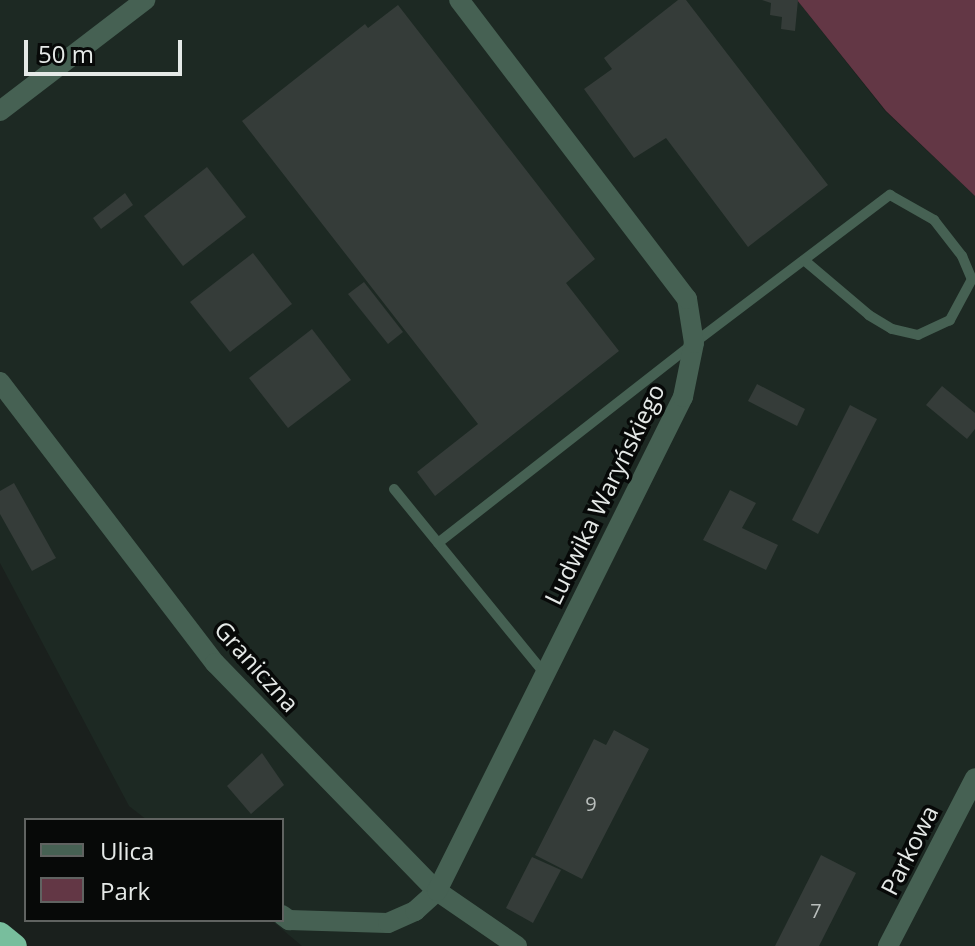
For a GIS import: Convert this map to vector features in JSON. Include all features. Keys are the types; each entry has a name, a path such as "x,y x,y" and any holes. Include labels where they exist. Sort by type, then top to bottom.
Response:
{"highway":[{"path":"0,934 15,946"}],"street":[{"path":"0,111 145,0"},
{"name":"Ludwika Waryńskiego","path":"284,916 289,920 388,923 415,911 437,891 683,397 694,343 687,299 459,0"},
{"name":"Graniczna","path":"0,382 215,663 437,891 517,946"},
{"name":"Parkowa","path":"888,946 975,778"}],"lane":[{"path":"438,543 694,343 890,195 934,220 962,256 972,279 950,320 918,335 892,329 869,315 804,260"},
{"path":"394,489 545,674"}],"shaded area":[{"path":"0,0 797,0 885,111 975,196 975,946 302,946 273,922 284,922 284,818 144,818 129,806 0,563"}],"green space":[{"path":"797,0 975,0 975,196 886,111"}],"building":[{"path":"678,0 686,0 828,185 748,247 666,138 634,158 584,89 612,69 604,58"},
{"path":"762,0 798,0 795,31 781,29 782,17 770,15 771,3"},
{"path":"398,5 595,259 566,283 619,351 435,496 417,472 478,424 242,121 365,24 368,28"},
{"path":"207,167 246,217 183,266 144,216"},
{"path":"125,193 133,205 101,229 93,218"},
{"path":"253,253 292,304 230,352 190,302"},
{"path":"364,282 403,332 388,344 348,294"},
{"path":"312,329 351,380 288,428 249,378"},
{"path":"757,384 805,409 797,426 748,401"},
{"path":"942,386 975,413 975,429 967,439 926,405"},
{"path":"850,405 877,419 818,534 792,520"},
{"path":"14,483 56,558 32,571 0,514 0,491"},
{"path":"730,490 756,503 742,528 778,545 766,570 703,540"},
{"path":"614,730 649,749 582,879 535,855 594,739 606,745"},
{"path":"262,753 284,785 251,814 227,786"},
{"path":"821,855 856,873 819,946 775,946"},
{"path":"532,857 561,870 533,923 506,908"}]}
